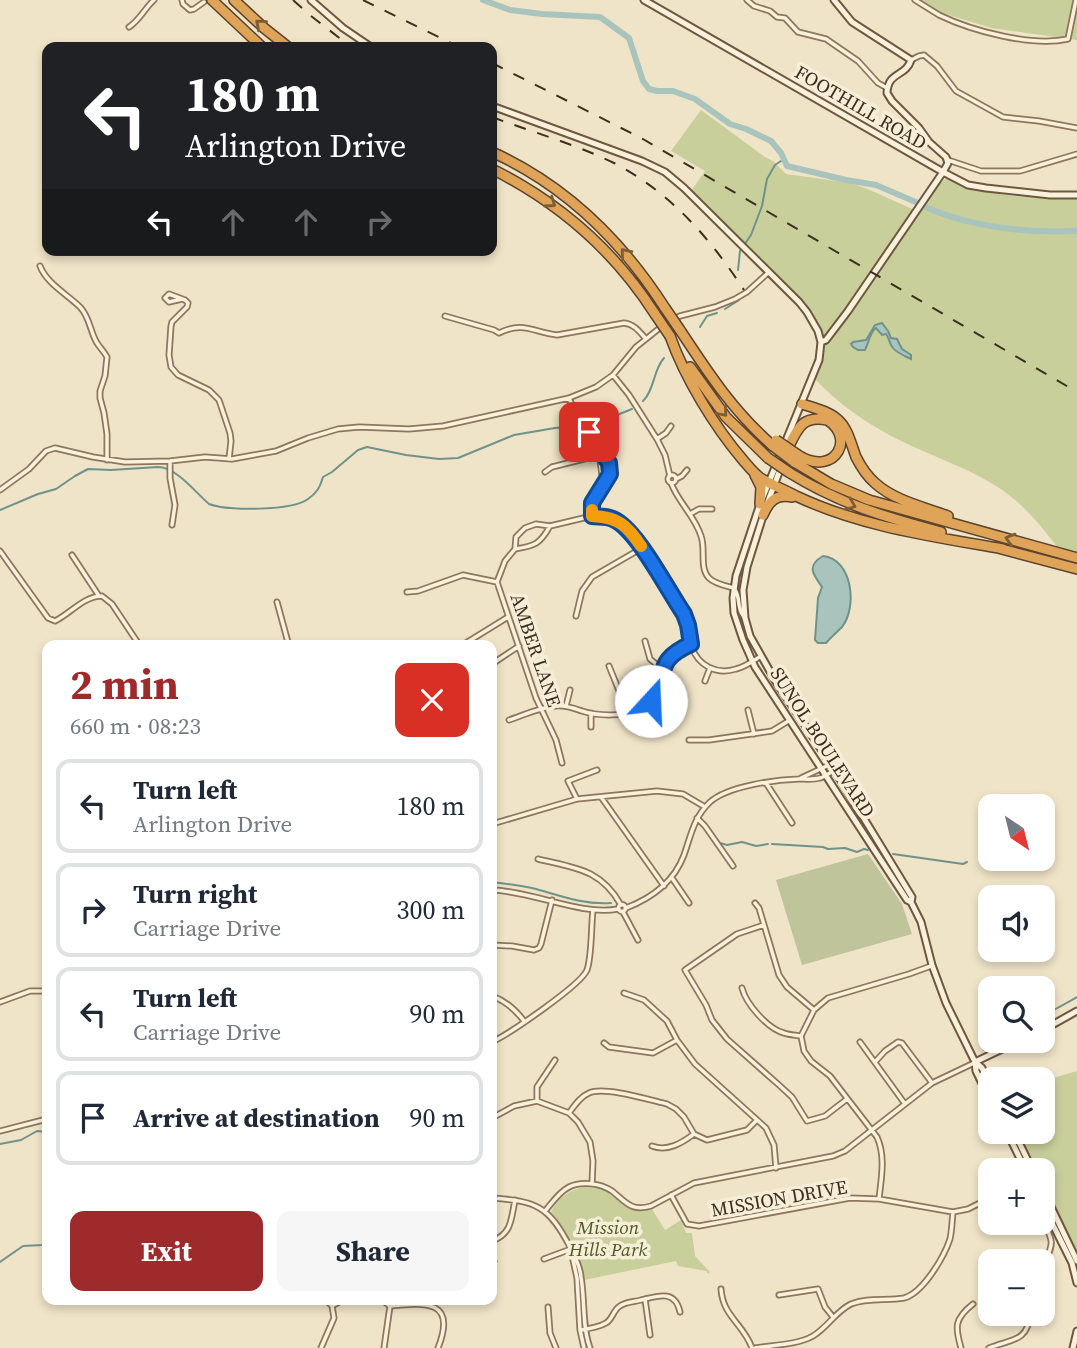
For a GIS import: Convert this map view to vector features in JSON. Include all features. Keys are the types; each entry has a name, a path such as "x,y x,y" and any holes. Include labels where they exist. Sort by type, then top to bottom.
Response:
{"highway":[{"path":"234,0 282,42"},
{"path":"208,1 256,42"},
{"path":"497,155 540,178 593,219 639,270 711,378 774,443 831,484 869,500 1074,557"},
{"path":"497,171 549,202 584,230 630,277 713,401 768,458 826,494 864,510 1077,569"},
{"path":"670,336 678,356 722,435 759,482 760,504"},
{"path":"796,459 816,463 828,461 839,450 838,430 829,420 801,406"},
{"path":"801,406 825,412 837,419 845,429 862,468 874,483 900,499 964,522 975,529"},
{"path":"789,446 803,423 816,418 829,420"},
{"path":"736,452 758,476 836,513 878,526 1003,549"},
{"path":"763,515 767,505 776,497 801,498"}],"main road":[{"path":"311,0 364,42"},
{"name":"FOOTHILL ROAD","path":"644,0 968,184 1050,195 1077,195"},
{"path":"821,342 826,340 848,311 943,172 948,160 887,93 891,79 909,66 911,60 852,22 834,0"},
{"path":"497,108 653,166 684,187 807,312 818,331 821,342 819,360 801,406"},
{"name":"SUNOL BOULEVARD","path":"801,406 802,413 772,484 760,504 739,566 734,588 737,624 752,661 880,860 911,902 921,922 932,965 949,1011 975,1062 981,1067"},
{"name":"SUNOL BOULEVARD","path":"801,406 772,484 744,577 745,618 761,656 833,767 912,897 911,902"},
{"path":"880,860 885,860 902,881"},
{"path":"1055,1023 1077,1011"},
{"path":"975,1062 994,1053"},
{"name":"SUNOL BOULEVARD","path":"975,1062 978,1077"},
{"path":"1055,1215 1077,1261"},
{"path":"1055,1229 1072,1263 1077,1283"},
{"path":"1073,1348 1077,1331"}],"street":[{"path":"129,27 154,0"},
{"path":"182,0 190,10 208,1"},
{"path":"747,0 777,17 785,18 798,32 826,39 858,61 878,84 887,88"},
{"path":"915,0 939,14 991,33 1053,42 1068,39 1076,0"},
{"path":"911,60 923,55 937,66 956,91 1003,117 1077,128"},
{"path":"948,160 981,171 1020,171 1077,154"},
{"path":"40,266 47,278 82,309 98,346 107,357 106,376 100,398 107,434 107,460"},
{"path":"0,490 29,469 50,449 107,460 137,462 205,457 229,459 276,451 338,429 443,426 569,398 596,387 613,376 629,355 666,323 735,299 769,272"},
{"path":"182,299 188,305 172,322 170,363 178,375 209,390 219,400 230,433 229,459"},
{"path":"445,316 499,333 524,327 556,335 624,323 634,326 646,339"},
{"path":"613,376 629,395 666,455 670,476 668,480 701,534 705,550 703,565 708,577 734,588"},
{"path":"569,398 573,409 609,463 610,474 592,503 592,516 615,520 633,534 684,614 691,644 700,661 710,668 727,671 738,669 761,656"},
{"path":"657,439 671,426"},
{"path":"545,472 552,467 604,454"},
{"path":"603,484 600,460 604,454"},
{"path":"170,461 175,505 172,525"},
{"path":"671,483 688,470"},
{"path":"670,476 676,479"},
{"path":"690,514 699,509 712,509"},
{"name":"AMBER LANE","path":"562,763 556,740 541,710 497,582 505,561 515,549 516,537 525,528 536,524 550,526 592,516"},
{"name":"AMBER LANE","path":"515,549 536,545 550,526"},
{"path":"576,617 582,591 592,578 642,548"},
{"path":"0,551 52,620 60,619 86,600 99,596"},
{"path":"72,555 99,596 112,604 136,640"},
{"path":"407,592 418,591 463,575 497,582"},
{"name":"SUNOL BOULEVARD","path":"734,588 739,595 738,608 745,618"},
{"path":"277,602 287,640"},
{"path":"471,640 508,617"},
{"path":"645,641 650,659 662,669"},
{"path":"509,720 554,706 566,706 591,713 624,714 636,711 651,701 659,686 662,669 672,654 691,644"},
{"path":"497,661 519,646"},
{"path":"609,666 622,698 624,714"},
{"path":"705,681 710,668"},
{"path":"566,706 570,690"},
{"path":"748,710 754,734"},
{"path":"591,713 592,727"},
{"path":"689,740 709,740 772,731 790,720"},
{"path":"801,778 822,768 833,767"},
{"path":"497,890 519,892 593,910 622,908 651,897 672,878 697,818 705,807 722,793 766,783 820,778 833,767"},
{"path":"577,799 568,781 597,769"},
{"path":"766,783 792,823"},
{"path":"497,823 577,799 657,791 683,794 705,807"},
{"path":"601,797 664,886"},
{"path":"697,818 733,866"},
{"path":"538,859 590,873 598,878 613,891 638,940"},
{"path":"672,878 689,903"},
{"path":"497,944 531,950 539,948 552,900"},
{"path":"755,903 759,908 779,975 787,987 814,1010"},
{"path":"497,1039 584,976 589,962 593,910"},
{"path":"764,925 737,934 685,970 706,1004 712,1020 727,1039 792,1097 807,1121 825,1116 847,1099"},
{"path":"878,1199 881,1145 830,1076 805,1053 801,1036 814,1010 828,998 932,965"},
{"path":"742,988 754,1012 781,1033 801,1036"},
{"path":"0,1002 30,991 42,991"},
{"path":"624,993 644,1000 667,1021 695,1064 765,1128 774,1145 776,1168"},
{"path":"497,998 511,1006 524,1021"},
{"path":"604,1043 653,1053 677,1040"},
{"path":"860,1042 905,1104"},
{"path":"875,1062 885,1051 902,1042 932,1083"},
{"path":"537,1101 537,1087 555,1060"},
{"path":"545,1211 570,1186 601,1185 625,1203 637,1208 651,1206 694,1183 833,1156 845,1151 932,1083 975,1062"},
{"path":"569,1113 581,1097 595,1090 602,1090 667,1104 677,1109 694,1134 707,1140 747,1130 757,1121"},
{"path":"497,1115 514,1106 537,1101 569,1113 590,1142 592,1184"},
{"path":"0,1131 42,1120"},
{"path":"652,1146 658,1149 673,1146 694,1134"},
{"name":"MISSION DRIVE","path":"671,1195 690,1226 850,1198 878,1199 953,1212 978,1204"},
{"path":"497,1198 528,1203 545,1211 562,1232 581,1272 590,1348"},
{"path":"497,1239 510,1227 515,1200"},
{"path":"721,1289 726,1308 748,1336 753,1348 797,1342 813,1336 849,1305 859,1301 903,1298 917,1292 924,1285 949,1241 953,1212"},
{"path":"544,1259 570,1249"},
{"path":"570,1249 577,1278 580,1331 584,1348"},
{"path":"779,1294 818,1289 825,1307 833,1317"},
{"path":"580,1331 605,1324 622,1304 645,1299 669,1296 678,1304 680,1312"},
{"path":"645,1299 650,1335"},
{"path":"961,1348 957,1323 973,1304"},
{"path":"384,1348 390,1306 396,1305"},
{"path":"431,1305 441,1314 443,1322 438,1348"},
{"path":"321,1348 334,1318 332,1306"},
{"path":"548,1307 556,1348"},
{"path":"989,1348 1021,1337 1027,1326"},
{"path":"797,1342 798,1348"}],"green space":[{"path":"921,0 1077,0 1077,40 991,28 936,11"},
{"path":"701,110 773,161 786,174 851,183 919,212 938,184 947,178 994,193 1077,198 1077,558 1070,564 1037,522 1007,494 973,473 875,427 842,404 813,377 820,345 813,325 799,305 689,194 705,171 671,151"},
{"path":"868,854 902,904 912,934 802,965 776,880"},
{"path":"1077,1071 1077,1253 1055,1206 1055,1158 1032,1158 1025,1144 1055,1144 1055,1077"},
{"name":"Mission Hills Park","path":"585,1187 603,1189 629,1208 641,1211 652,1209 665,1230 681,1220 686,1233 692,1233 695,1256 710,1272 708,1274 706,1271 678,1266 676,1261 584,1280 572,1244 551,1212 565,1195"}],"water":[{"path":"882,323 891,338 897,339 902,349 911,355 911,359 895,350 886,334 882,335 876,328 865,350 853,347 853,342 866,340 875,325"},
{"path":"823,556 840,565 846,574 851,596 847,618 842,627 826,643 818,643 815,640 818,598 822,587 813,567"}],"waterway":[{"path":"483,0 510,10 600,17 629,38 643,81 649,89 673,91 695,99 730,124 771,141 787,166 876,185 918,203"},
{"path":"738,270 740,251 751,235 762,206 767,179 775,165 784,159"},
{"path":"923,206 979,224 1038,231 1077,231"},
{"path":"725,309 739,300"},
{"path":"700,327 707,316 717,313"},
{"path":"643,401 664,358"},
{"path":"0,510 56,489 88,469 158,467 172,471 209,504 244,509 288,506 311,497 318,490 323,477 358,450 367,447 439,459 458,458 514,435 592,425 632,409"},
{"path":"720,843 727,845 742,842 756,846 768,844"},
{"path":"772,844 845,848 857,852 868,850"},
{"path":"893,854 963,864 967,862"},
{"path":"497,883 582,901 611,903"},
{"path":"1055,1009 1077,997"},
{"path":"0,1144 21,1140 37,1131 42,1132"},
{"path":"0,1262 23,1246 42,1245"}],"railway":[{"path":"293,0 345,42"},
{"path":"363,0 449,42"},
{"path":"497,66 643,139 1077,392"},
{"path":"497,119 614,163 653,188 671,202 703,235 744,290"}],"slow traffic":[{"path":"592,510 592,516 607,517 625,526 641,546"}],"route":[{"path":"589,432 609,463 610,474 592,503 592,516 615,520 633,534 684,614 688,625 691,644 672,654 662,669 659,686 651,701"}]}
